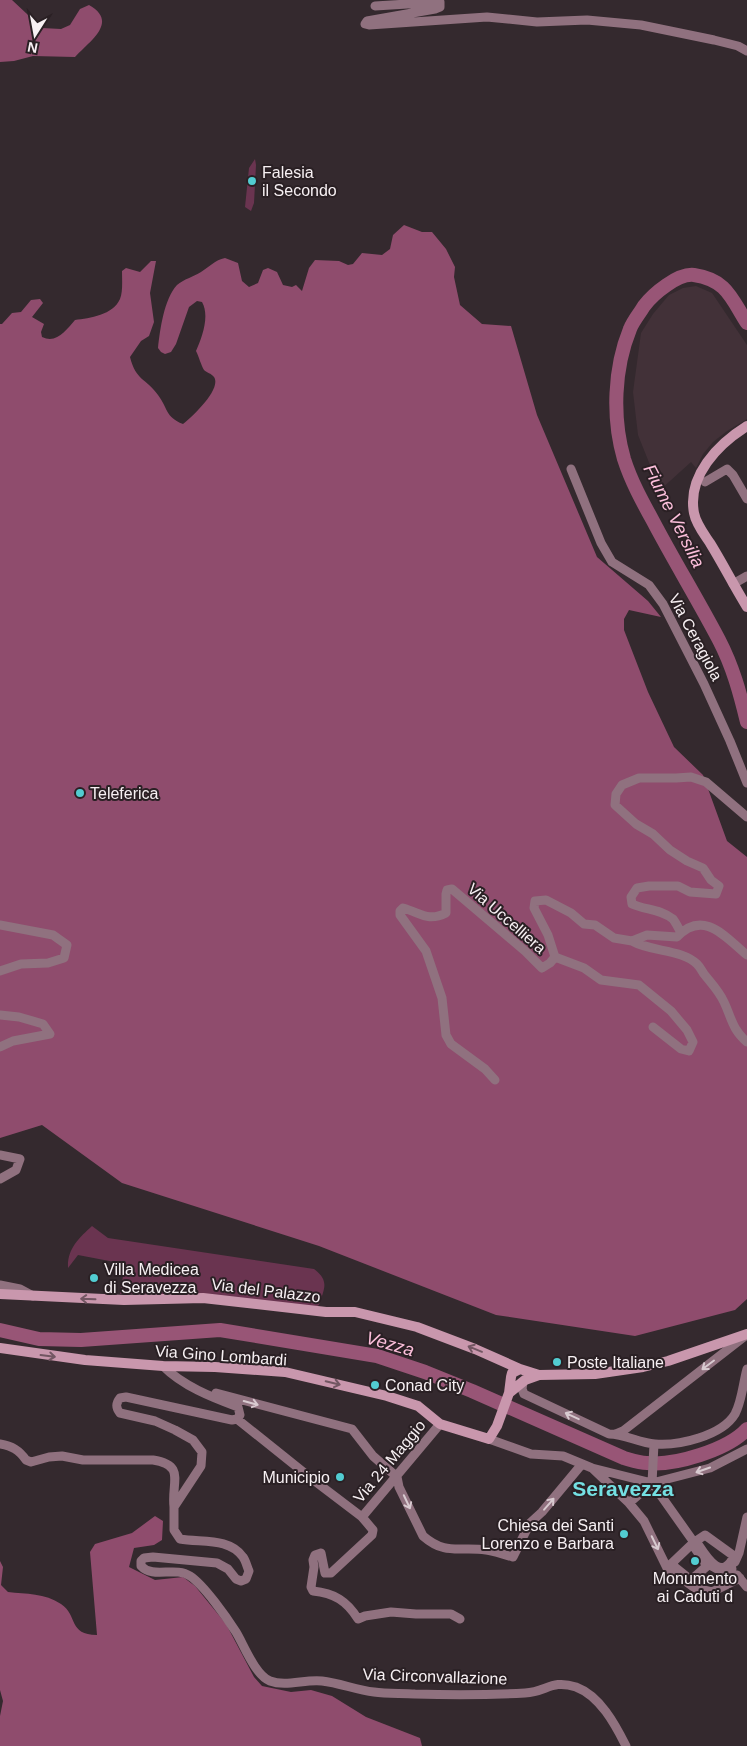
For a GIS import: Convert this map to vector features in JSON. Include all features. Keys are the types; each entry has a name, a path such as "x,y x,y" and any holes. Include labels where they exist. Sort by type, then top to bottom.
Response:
{"main road":[{"path":"747,426 736,433 702,469 693,492 694,514 702,532 747,606"},
{"name":"Via del Palazzo","path":"0,1294 124,1300 203,1298 326,1312 355,1312 417,1327 539,1375"},
{"path":"509,1393 523,1382 539,1375 595,1374 643,1367 668,1361 747,1334"},
{"name":"Via Gino Lombardi","path":"0,1348 85,1360 285,1372 387,1396 418,1406 440,1424 489,1438"},
{"path":"489,1438 500,1419 509,1393 512,1373 520,1369 523,1374 523,1382"}],"street":[{"path":"376,6 440,2 440,7 435,9 367,21 365,24 487,17 537,22 588,20 641,25 714,40 738,46 747,51"},
{"path":"705,482 727,469 733,474 747,499"},
{"name":"Via Ceragiola","path":"571,470 601,543 612,562 649,585 663,604 704,684 747,783"},
{"path":"733,584 747,576"},
{"path":"681,933 673,920 657,910 642,909 632,904 631,896 637,888 678,886 690,892 716,894 719,886 711,880 703,868 687,862 670,850 653,834 636,824 623,813 616,805 616,794 622,785 639,778 691,777 706,782 747,817"},
{"name":"Via Uccelliera","path":"495,1080 485,1068 451,1044 446,1035 442,998 437,980 426,951 400,915 400,911 404,908 426,917 438,917 446,912 446,894 448,890 452,889 542,968 555,957 548,935 534,908 535,901 540,899 546,900 570,913 584,924 596,926 614,938 632,940 647,935 677,937 689,928 698,925 707,926 725,935 747,955"},
{"path":"0,925 53,935 67,945 64,958 48,963 21,964 0,971"},
{"path":"632,940 641,946 685,957 697,964 717,989 724,1002 732,1026 747,1042"},
{"path":"555,957 584,968 602,980 639,986 672,1011 687,1030 693,1042 689,1051 681,1049 653,1027"},
{"path":"0,1015 19,1017 43,1024 50,1034 13,1041 0,1047"},
{"path":"0,1156 20,1159 16,1170 0,1179"},
{"path":"0,1285 20,1289 33,1296"},
{"path":"616,1434 623,1431 747,1334"},
{"path":"163,1366 171,1374 204,1394 238,1407 240,1415 237,1419"},
{"path":"523,1382 522,1389 524,1394 610,1434 616,1434 654,1446 691,1441 711,1433 724,1424 736,1412 747,1369"},
{"path":"204,1394 213,1393 352,1430 373,1456 397,1477 399,1486 423,1536 441,1547 456,1550 470,1548 487,1550 513,1557 530,1522 542,1512 582,1464"},
{"path":"174,1507 201,1466 202,1452 193,1440 175,1430 155,1421 120,1413 117,1410 116,1403 120,1398 132,1398 232,1420 237,1419 362,1517 373,1530 372,1535 331,1573 325,1573 321,1553 315,1555 312,1560 314,1568 311,1587 313,1592 320,1592 342,1599 352,1609 358,1619 390,1612 450,1614 460,1619"},
{"name":"Via 24 Maggio","path":"362,1517 440,1424"},
{"path":"489,1438 531,1454 563,1456 592,1468 652,1479 710,1468 747,1449"},
{"path":"0,1444 10,1446 31,1462 48,1457 62,1456 83,1460 153,1460 165,1462 175,1471 174,1507"},
{"path":"654,1446 652,1479 710,1565 719,1570 726,1571 732,1569 739,1553 747,1517"},
{"path":"592,1468 629,1503 644,1521 667,1568 695,1588 712,1592 740,1578"},
{"path":"629,1503 652,1479"},
{"name":"Via Circonvallazione","path":"174,1507 174,1530 180,1539 194,1542 224,1543 235,1549 243,1557 249,1571 246,1579 236,1580 228,1569 217,1563 153,1557 144,1558 141,1561 141,1566 151,1572 179,1571 191,1577 219,1607 267,1680 280,1684 310,1680 323,1681 375,1692 453,1695 527,1693 540,1691 550,1685 564,1684 577,1688 596,1701 610,1716 625,1745"},
{"path":"732,1569 747,1586"}],"shaded area":[{"path":"0,0 12,0 42,28 61,29 70,25 80,9 89,5 98,11 102,18 102,25 94,38 75,57 33,56 14,61 0,62"},
{"name":"Falesia il Secondo","path":"255,159 254,203 251,211 245,207 249,168"},
{"path":"404,225 422,232 432,232 446,249 455,267 454,277 460,305 482,324 511,326 537,415 597,557 648,601 661,617 629,610 624,619 624,630 648,692 674,747 703,775 727,841 747,857 747,1299 735,1310 635,1336 496,1315 319,1246 122,1183 42,1125 0,1138 0,324 12,313 21,312 31,300 40,299 43,303 32,317 44,324 41,332 42,337 52,339 57,337 65,332 75,320 100,315 117,304 122,293 122,271 126,268 140,272 151,261 156,261 150,293 154,322 149,336 141,341 130,357 138,375 154,389 170,415 183,424 205,402 214,388 215,382 214,377 204,370 196,351 203,333 205,320 202,302 197,301 189,307 176,344 171,352 165,354 158,348 161,324 166,306 177,285 225,258 238,263 242,281 249,287 258,283 263,270 268,268 277,272 283,285 292,287 296,285 302,291 309,268 315,260 339,261 348,265 353,264 362,253 382,255 390,249 393,235"},
{"path":"696,286 712,293 747,345 747,419 713,442 703,454 696,468 691,462 660,490 638,435 633,392 641,333 653,314 669,295 683,288"},
{"path":"92,1226 108,1238 314,1269 324,1281 323,1294 319,1305 316,1307 201,1294 120,1294 125,1264 78,1255 68,1268 68,1261 72,1250 78,1240"},
{"path":"155,1516 163,1521 162,1540 154,1545 134,1548 129,1567 155,1580 183,1577 195,1586 226,1624 254,1677 262,1686 291,1692 311,1690 332,1696 366,1717 420,1738 422,1746 0,1746 0,1716 3,1701 0,1690 0,1561 3,1567 1,1585 8,1592 35,1595 55,1600 70,1613 77,1628 82,1632 97,1635 90,1552 95,1544 132,1533"}],"waterway":[{"name":"Fiume Versilia","path":"747,323 732,298 714,281 705,277 688,275 666,285 644,306 630,329 621,360 616,393 620,443 630,475 669,551 724,650 736,680 747,722"},
{"name":"Vezza","path":"0,1330 39,1339 81,1340 220,1330 377,1356 425,1372 624,1458 641,1462 671,1462 700,1455 727,1444 747,1429"}],"place":[{"name":"Falesia il Secondo","path":"252,181"},
{"name":"Teleferica","path":"80,793"},
{"name":"Villa Medicea di Seravezza","path":"94,1278"},
{"name":"Poste Italiane","path":"557,1362"},
{"name":"Conad City","path":"375,1385"},
{"name":"Municipio","path":"340,1477"},
{"name":"Chiesa dei Santi Lorenzo e Barbara","path":"624,1534"},
{"name":"Monumento ai Caduti d","path":"695,1561"}],"district":[{"name":"Seravezza","path":"623,1489"}]}
